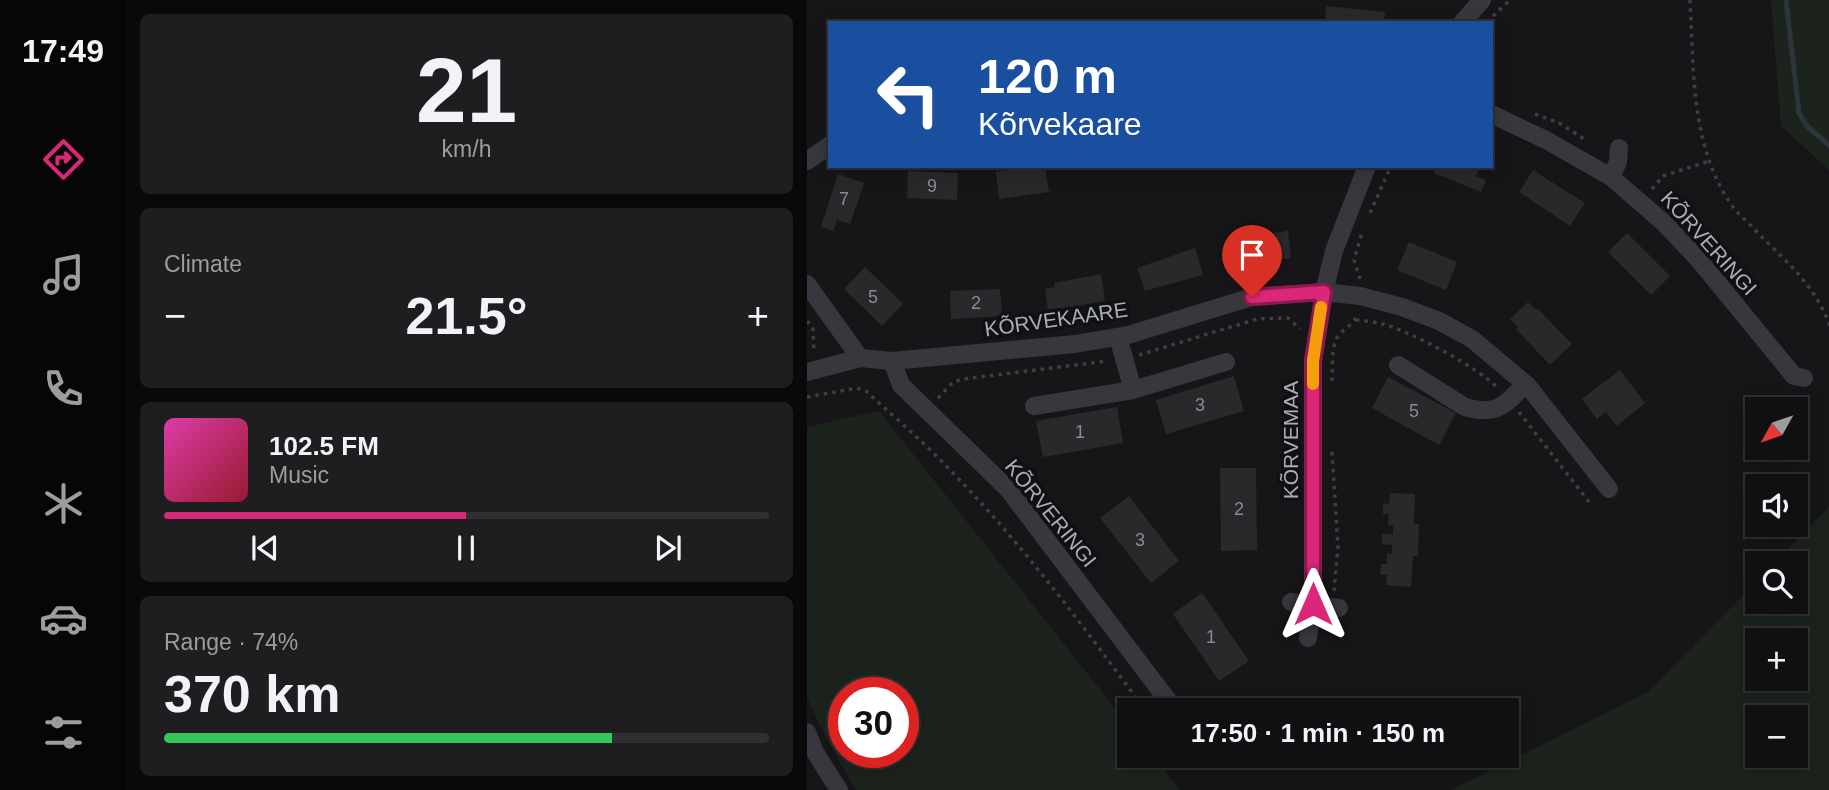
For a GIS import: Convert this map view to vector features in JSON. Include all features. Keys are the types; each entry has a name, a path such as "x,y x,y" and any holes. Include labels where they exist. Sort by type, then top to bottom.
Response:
{"street":[{"path":"1464,21 1482,0"},
{"name":"KÕRVERINGI","path":"1493,115 1546,140 1611,177 1664,223 1699,260 1793,376 1804,378"},
{"path":"807,161 828,146"},
{"path":"1611,177 1618,162 1619,148"},
{"name":"KÕRVEMAA","path":"1308,638 1313,604 1313,361 1324,292 1334,251 1366,168"},
{"path":"807,284 860,358"},
{"name":"KÕRVEKAARE","path":"807,372 860,358 892,361 1075,344 1118,337 1252,297 1324,292 1360,296 1401,306 1439,321 1471,339 1525,384 1609,489"},
{"path":"1118,337 1134,390"},
{"name":"KÕRVERINGI","path":"892,361 901,385 1008,489 1166,698"},
{"path":"1034,406 1134,390 1226,362"},
{"path":"1398,365 1466,407 1478,411 1495,410 1510,401 1525,384"},
{"path":"1291,602 1336,608"},
{"path":"807,732 815,752 839,790"}],"path":[{"path":"1489,21 1510,0"},
{"path":"1690,0 1695,96 1702,138 1709,160 1733,207 1810,285 1829,326"},
{"path":"1652,189 1663,176 1709,160"},
{"path":"1367,218 1390,168"},
{"path":"1332,382 1335,344 1338,337 1356,320 1363,287 1354,260 1363,230"},
{"path":"807,397 857,388 866,391 950,469 1017,543 1071,608 1136,698"},
{"path":"1332,443 1338,547 1336,608"}],"shaded area":[{"path":"1771,0 1829,0 1829,170 1781,126"},
{"path":"879,411 1117,711 1117,768 1163,768 1180,790 856,790 843,768 919,768 919,677 828,677 828,741 807,698 807,427"},
{"path":"1829,507 1829,790 1451,790 1495,768 1519,768 1519,756 1648,692 1745,593 1745,614 1808,614 1808,551 1786,551 1800,537 1808,537 1808,528"}],"building":[{"path":"1326,6 1385,12 1384,21 1325,21"},
{"path":"1045,168 1049,192 999,199 996,172"},
{"path":"1436,168 1479,168 1476,176 1486,180 1481,192 1434,173"},
{"path":"1533,170 1585,203 1570,226 1519,192"},
{"path":"908,171 958,173 957,200 907,198"},
{"path":"838,174 864,183 850,224 837,220 833,231 821,227"},
{"path":"1288,231 1291,258 1243,264 1239,237"},
{"path":"1627,233 1670,276 1651,295 1608,252"},
{"path":"1409,242 1457,262 1446,290 1397,270"},
{"path":"1195,248 1203,275 1145,291 1137,268"},
{"path":"865,267 903,304 882,326 844,289"},
{"path":"1101,274 1105,301 1048,311 1045,289 1055,287 1054,283"},
{"path":"1000,289 1002,316 951,319 950,291"},
{"path":"1528,302 1572,344 1550,365 1510,319"},
{"path":"1620,370 1645,403 1617,426 1606,412 1597,419 1582,399"},
{"path":"1234,376 1244,411 1166,434 1156,400"},
{"path":"1388,377 1456,413 1439,445 1372,408"},
{"path":"1117,407 1123,443 1043,457 1036,421"},
{"path":"1220,468 1256,468 1257,550 1221,551"},
{"path":"1390,493 1415,494 1414,524 1419,524 1418,556 1413,556 1411,587 1386,585 1387,575 1380,575 1381,564 1387,564 1387,554 1392,554 1392,545 1382,544 1382,534 1393,534 1393,525 1388,525 1389,514 1383,514 1383,503 1389,504"},
{"path":"1129,496 1179,561 1151,583 1100,518"},
{"path":"1202,593 1249,661 1219,681 1173,614"}],"waterway":[{"path":"1786,0 1799,113 1806,125 1830,146"}],"slow traffic":[{"path":"1313,384 1313,361 1321,307"}],"route":[{"path":"1252,297 1324,292 1313,361 1313,604"}]}
